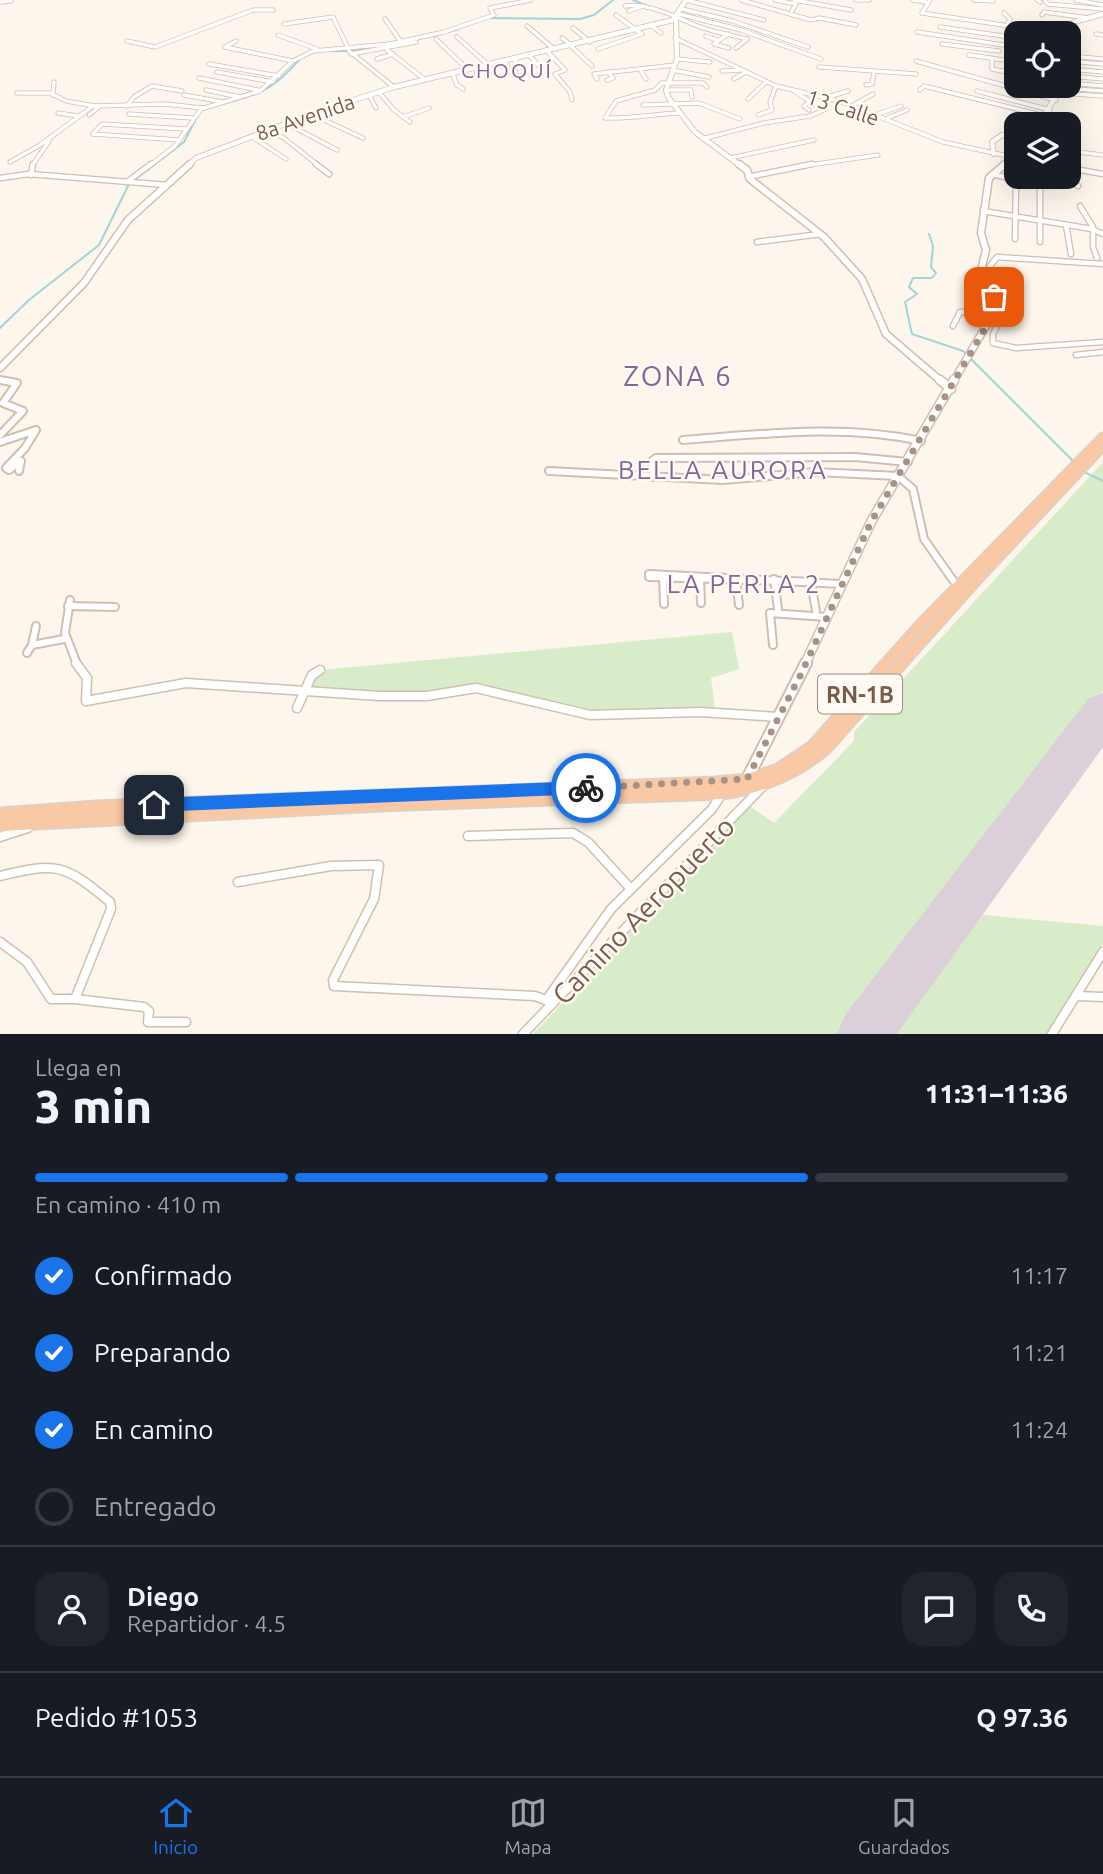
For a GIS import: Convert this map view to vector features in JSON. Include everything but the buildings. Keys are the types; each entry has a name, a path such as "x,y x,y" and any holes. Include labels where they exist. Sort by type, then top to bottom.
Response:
{"highway":[{"name":"RN-1B","path":"0,814 50,816 219,813 722,793 763,786 790,775 816,757 1078,468 1103,436"},
{"name":"RN-1B","path":"0,825 50,816 317,799 747,779 778,769 812,747 957,586 1103,446"},
{"path":"931,629 932,620 958,592 957,586"},
{"path":"624,797 740,786 747,779"},
{"path":"377,806 389,799 570,789"},
{"path":"219,813 230,808 304,804 317,799"},
{"path":"0,820 50,816"}],"street":[{"path":"349,51 401,42 495,15 489,8 531,0"},
{"path":"764,20 686,0 679,14 674,64 666,86 673,103 702,139 747,170 748,177 821,234 862,279 886,334 950,389"},
{"path":"741,0 811,20 819,18 856,25"},
{"path":"771,8 775,0 796,4 792,11"},
{"path":"794,0 851,10"},
{"path":"856,0 869,0"},
{"path":"913,0 928,1 922,13 1004,26"},
{"path":"974,0 993,2"},
{"path":"1076,0 1103,7"},
{"path":"1094,0 1103,7"},
{"path":"0,2 11,1"},
{"path":"1041,1 1049,4 1103,7"},
{"path":"625,6 635,3 669,16 679,14 733,21 808,47"},
{"path":"629,11 645,6"},
{"path":"1075,21 1089,18 1103,7"},
{"path":"646,12 653,9"},
{"path":"127,41 155,47 235,16 273,10"},
{"path":"1042,15 1044,12 1058,12 1089,18"},
{"path":"1004,13 1009,21"},
{"path":"679,14 685,22 747,39"},
{"path":"679,14 755,35 821,59"},
{"name":"8a Avenida","path":"0,368 84,283 122,227 196,158 265,130 394,87 637,30 679,14"},
{"path":"598,49 642,34 616,15"},
{"path":"284,24 332,17 349,51 394,87"},
{"path":"384,19 401,42"},
{"path":"527,26 554,49"},
{"path":"652,26 661,33"},
{"path":"940,27 1004,36"},
{"path":"573,28 590,42"},
{"path":"917,32 1002,45 992,69 1004,71"},
{"path":"727,34 714,44 729,48"},
{"path":"1096,34 1103,35"},
{"path":"278,35 318,49 349,51 387,50 416,42"},
{"path":"736,48 755,35"},
{"path":"706,36 717,40"},
{"path":"457,37 486,64"},
{"path":"562,38 592,66"},
{"name":"13 Calle","path":"675,38 776,86 827,97 943,142 1004,156"},
{"path":"436,39 466,68"},
{"path":"236,41 225,47 293,61"},
{"path":"942,44 999,51"},
{"path":"17,93 53,95 66,101 98,106 161,104 203,108 260,90 273,82 293,61 318,49"},
{"path":"387,50 424,79"},
{"path":"546,50 565,70 555,74 570,92 572,100"},
{"path":"377,59 393,54"},
{"path":"528,54 540,66"},
{"path":"969,55 1004,60"},
{"path":"1081,56 1103,57"},
{"path":"514,58 521,73"},
{"path":"1081,59 1103,64"},
{"path":"504,60 511,72"},
{"path":"915,61 970,76 977,81 1056,100 1050,110 977,91"},
{"path":"597,79 594,74 710,62"},
{"path":"209,64 279,76"},
{"path":"674,64 709,77"},
{"path":"475,66 478,78"},
{"path":"819,67 916,74"},
{"path":"640,69 646,79"},
{"path":"1081,70 1103,72"},
{"path":"722,71 743,71"},
{"path":"734,79 743,71"},
{"path":"217,72 273,82"},
{"path":"452,72 457,85 463,89"},
{"path":"607,80 613,78 608,72"},
{"path":"866,85 872,84 874,72"},
{"path":"1081,77 1103,79"},
{"path":"199,78 260,90"},
{"path":"53,95 54,82"},
{"path":"748,99 766,82"},
{"path":"680,113 643,114 632,119 606,118 616,101 666,86 703,83 707,87"},
{"path":"1081,84 1103,86"},
{"path":"127,106 134,97 152,86 225,103"},
{"path":"666,86 691,90 692,97"},
{"path":"758,115 772,110 770,102 776,86"},
{"path":"920,90 923,86 1025,112"},
{"path":"930,97 936,89"},
{"path":"206,90 242,97"},
{"path":"827,97 848,91"},
{"path":"1081,91 1103,94"},
{"path":"379,92 410,122"},
{"path":"702,139 824,110 795,92"},
{"path":"944,100 949,93"},
{"path":"852,106 873,94"},
{"path":"369,95 376,108"},
{"path":"809,102 804,106 809,110"},
{"path":"643,105 699,103 740,119"},
{"path":"152,112 161,104"},
{"path":"89,115 98,106"},
{"path":"10,162 50,138 78,116 98,106"},
{"path":"875,115 901,106"},
{"path":"128,181 179,140 192,118 203,108"},
{"path":"403,117 429,108"},
{"path":"885,119 907,110"},
{"path":"58,113 78,116"},
{"path":"129,114 192,118"},
{"path":"311,114 363,138"},
{"path":"286,123 337,150"},
{"path":"179,140 93,134 102,124 186,129"},
{"path":"265,130 285,139 329,174"},
{"path":"994,154 992,142 1004,135"},
{"path":"251,136 286,159"},
{"path":"31,175 33,162 50,138"},
{"path":"730,158 814,140"},
{"path":"1081,152 1103,155"},
{"path":"748,177 826,161 878,155"},
{"path":"747,779 841,584 898,476 995,312 996,302 985,284 982,265 986,250 981,233 992,174 1004,166"},
{"path":"1081,170 1103,174"},
{"path":"992,174 1004,178"},
{"path":"0,178 31,175 167,184"},
{"path":"1014,240 1015,189"},
{"path":"1040,189 1040,242"},
{"path":"1080,206 1092,229 1097,258"},
{"path":"983,211 1092,229 1103,234"},
{"path":"1066,225 1071,254"},
{"path":"757,242 821,234"},
{"path":"1103,264 997,257 990,266 1007,306 993,334 993,343 1016,348 1103,342"},
{"path":"954,326 960,312 995,312"},
{"path":"1076,355 1103,352"},
{"path":"0,380 17,383 3,403 23,411 0,435"},
{"path":"0,442 36,430 25,448 6,468 9,470 21,461 19,471"},
{"path":"683,440 827,432 889,433 921,440"},
{"path":"653,477 652,461 656,458 830,457 908,462"},
{"path":"765,459 771,475"},
{"path":"549,471 723,480 825,472 898,476 913,489 924,538 936,560 957,586"},
{"path":"664,604 663,576 841,584"},
{"path":"700,578 701,603"},
{"path":"736,579 739,605"},
{"path":"774,580 778,609"},
{"path":"813,582 816,611"},
{"path":"115,607 69,603 64,639 72,660 87,678 86,701 186,683 421,697 476,688 590,715 700,712 779,717"},
{"path":"773,645 771,613 826,617"},
{"path":"27,653 32,645 36,626"},
{"path":"32,645 64,639"},
{"path":"297,708 312,675 320,670"},
{"name":"Camino Aeropuerto","path":"523,1034 550,1001 763,786"},
{"path":"238,882 331,866 379,865 374,899 333,980 334,986 550,1001 611,909 712,809 722,793"},
{"path":"0,837 50,816"},
{"path":"468,836 573,833 588,842 630,888"},
{"path":"0,876 61,866 69,869 110,902 111,916 75,999"},
{"path":"0,942 27,961 51,999 144,1007 149,1011 148,1022 186,1022"},
{"path":"1052,1034 1103,952"},
{"path":"1076,996 1103,997"}],"green space":[{"path":"1103,462 1103,691 844,1034 533,1034 750,806 774,823 854,741 854,732"},
{"path":"732,632 739,669 711,678 715,712 611,716 476,688 421,697 305,692 320,670"},
{"path":"972,914 1103,926 1103,944 1048,1034 885,1034"}],"waterway":[{"path":"490,18 580,19 594,15 613,0"},
{"path":"633,0 648,6"},
{"path":"448,32 459,29"},
{"path":"353,51 375,48"},
{"path":"332,51 347,51"},
{"path":"212,107 261,92 279,80 300,59"},
{"path":"133,181 184,142 197,117"},
{"path":"0,328 29,300 99,245 129,184"},
{"path":"929,234 933,246 931,267 936,273 932,278 913,278 909,287 917,294 905,302 912,334 963,351 1074,462"},
{"path":"1082,471 1103,481"}],"runway":[{"path":"864,1034 1103,712"}],"way so far":[{"path":"586,788 715,783 747,779 801,674 871,522 930,427 996,310 994,297"}],"district":[{"name":"CHOQUÍ","path":"507,70"},
{"name":"ZONA 6","path":"678,375"},
{"name":"BELLA AURORA","path":"723,469"},
{"name":"LA PERLA 2","path":"744,583"}],"route":[{"path":"154,805 586,788"}]}
